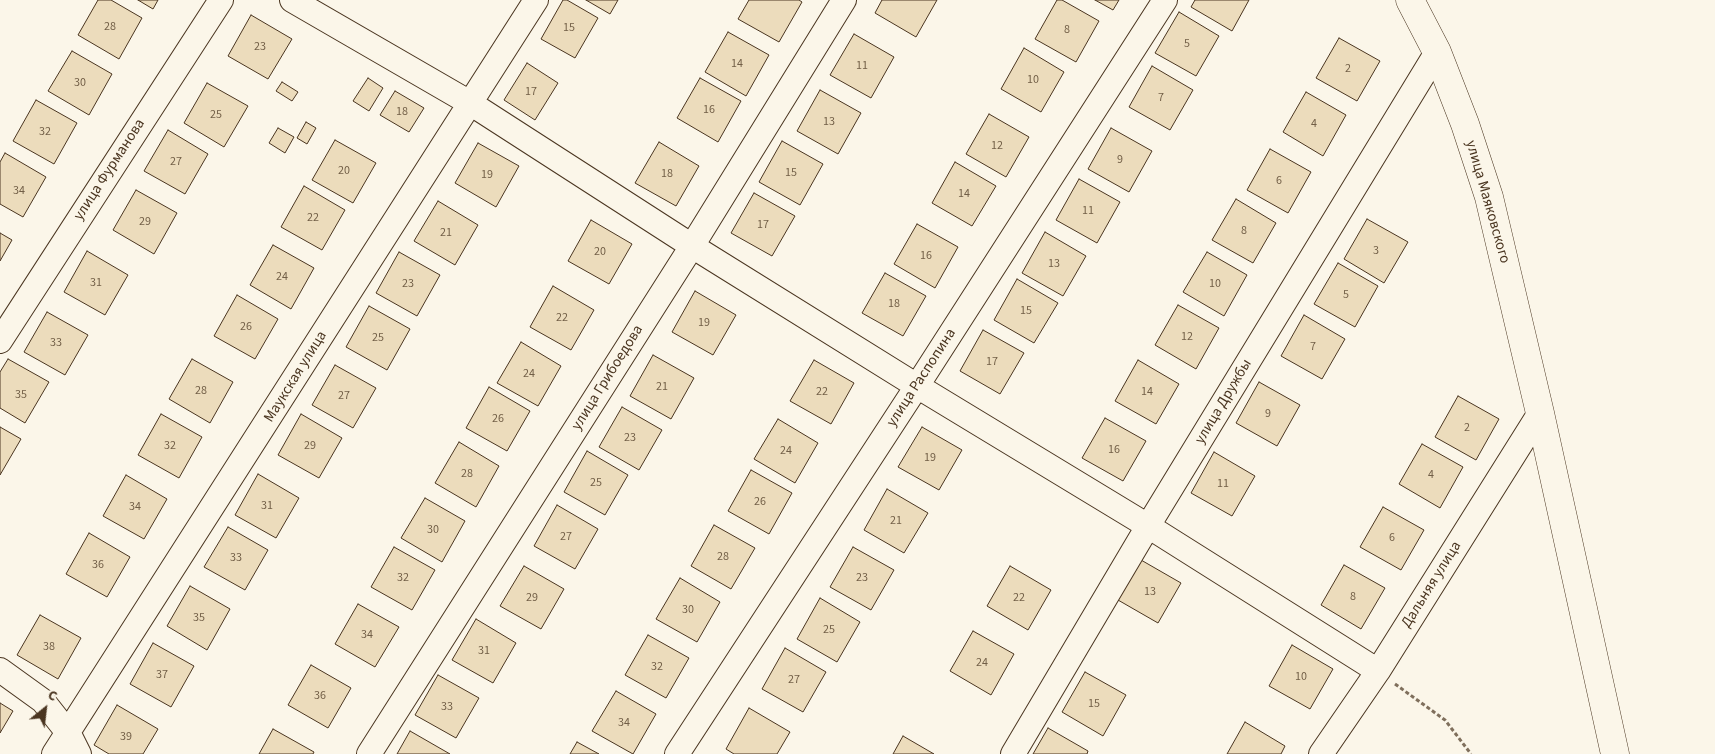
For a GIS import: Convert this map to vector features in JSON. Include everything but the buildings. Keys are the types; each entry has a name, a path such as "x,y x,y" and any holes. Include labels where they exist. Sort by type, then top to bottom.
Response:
{"main road":[{"name":"улица Маяковского","path":"1410,0 1437,52 1465,124 1489,197 1540,413 1614,754"}],"street":[{"name":"улица Фурманова","path":"0,340 221,0"},
{"path":"292,0 470,103 692,246 917,386 1148,526 1378,672"},
{"name":"Маукская улица","path":"54,754 74,744 470,103 536,0"},
{"name":"улица Грибоедова","path":"369,754 692,246 844,0"},
{"name":"улица Распопина","path":"678,754 1165,0"},
{"name":"улица Дружбы","path":"1013,754 1148,526 1437,52"},
{"name":"Дальняя улица","path":"1321,754 1378,672 1540,413"},
{"path":"0,670 43,701 74,744"}],"path":[{"path":"1378,672 1445,720 1472,754"}]}
